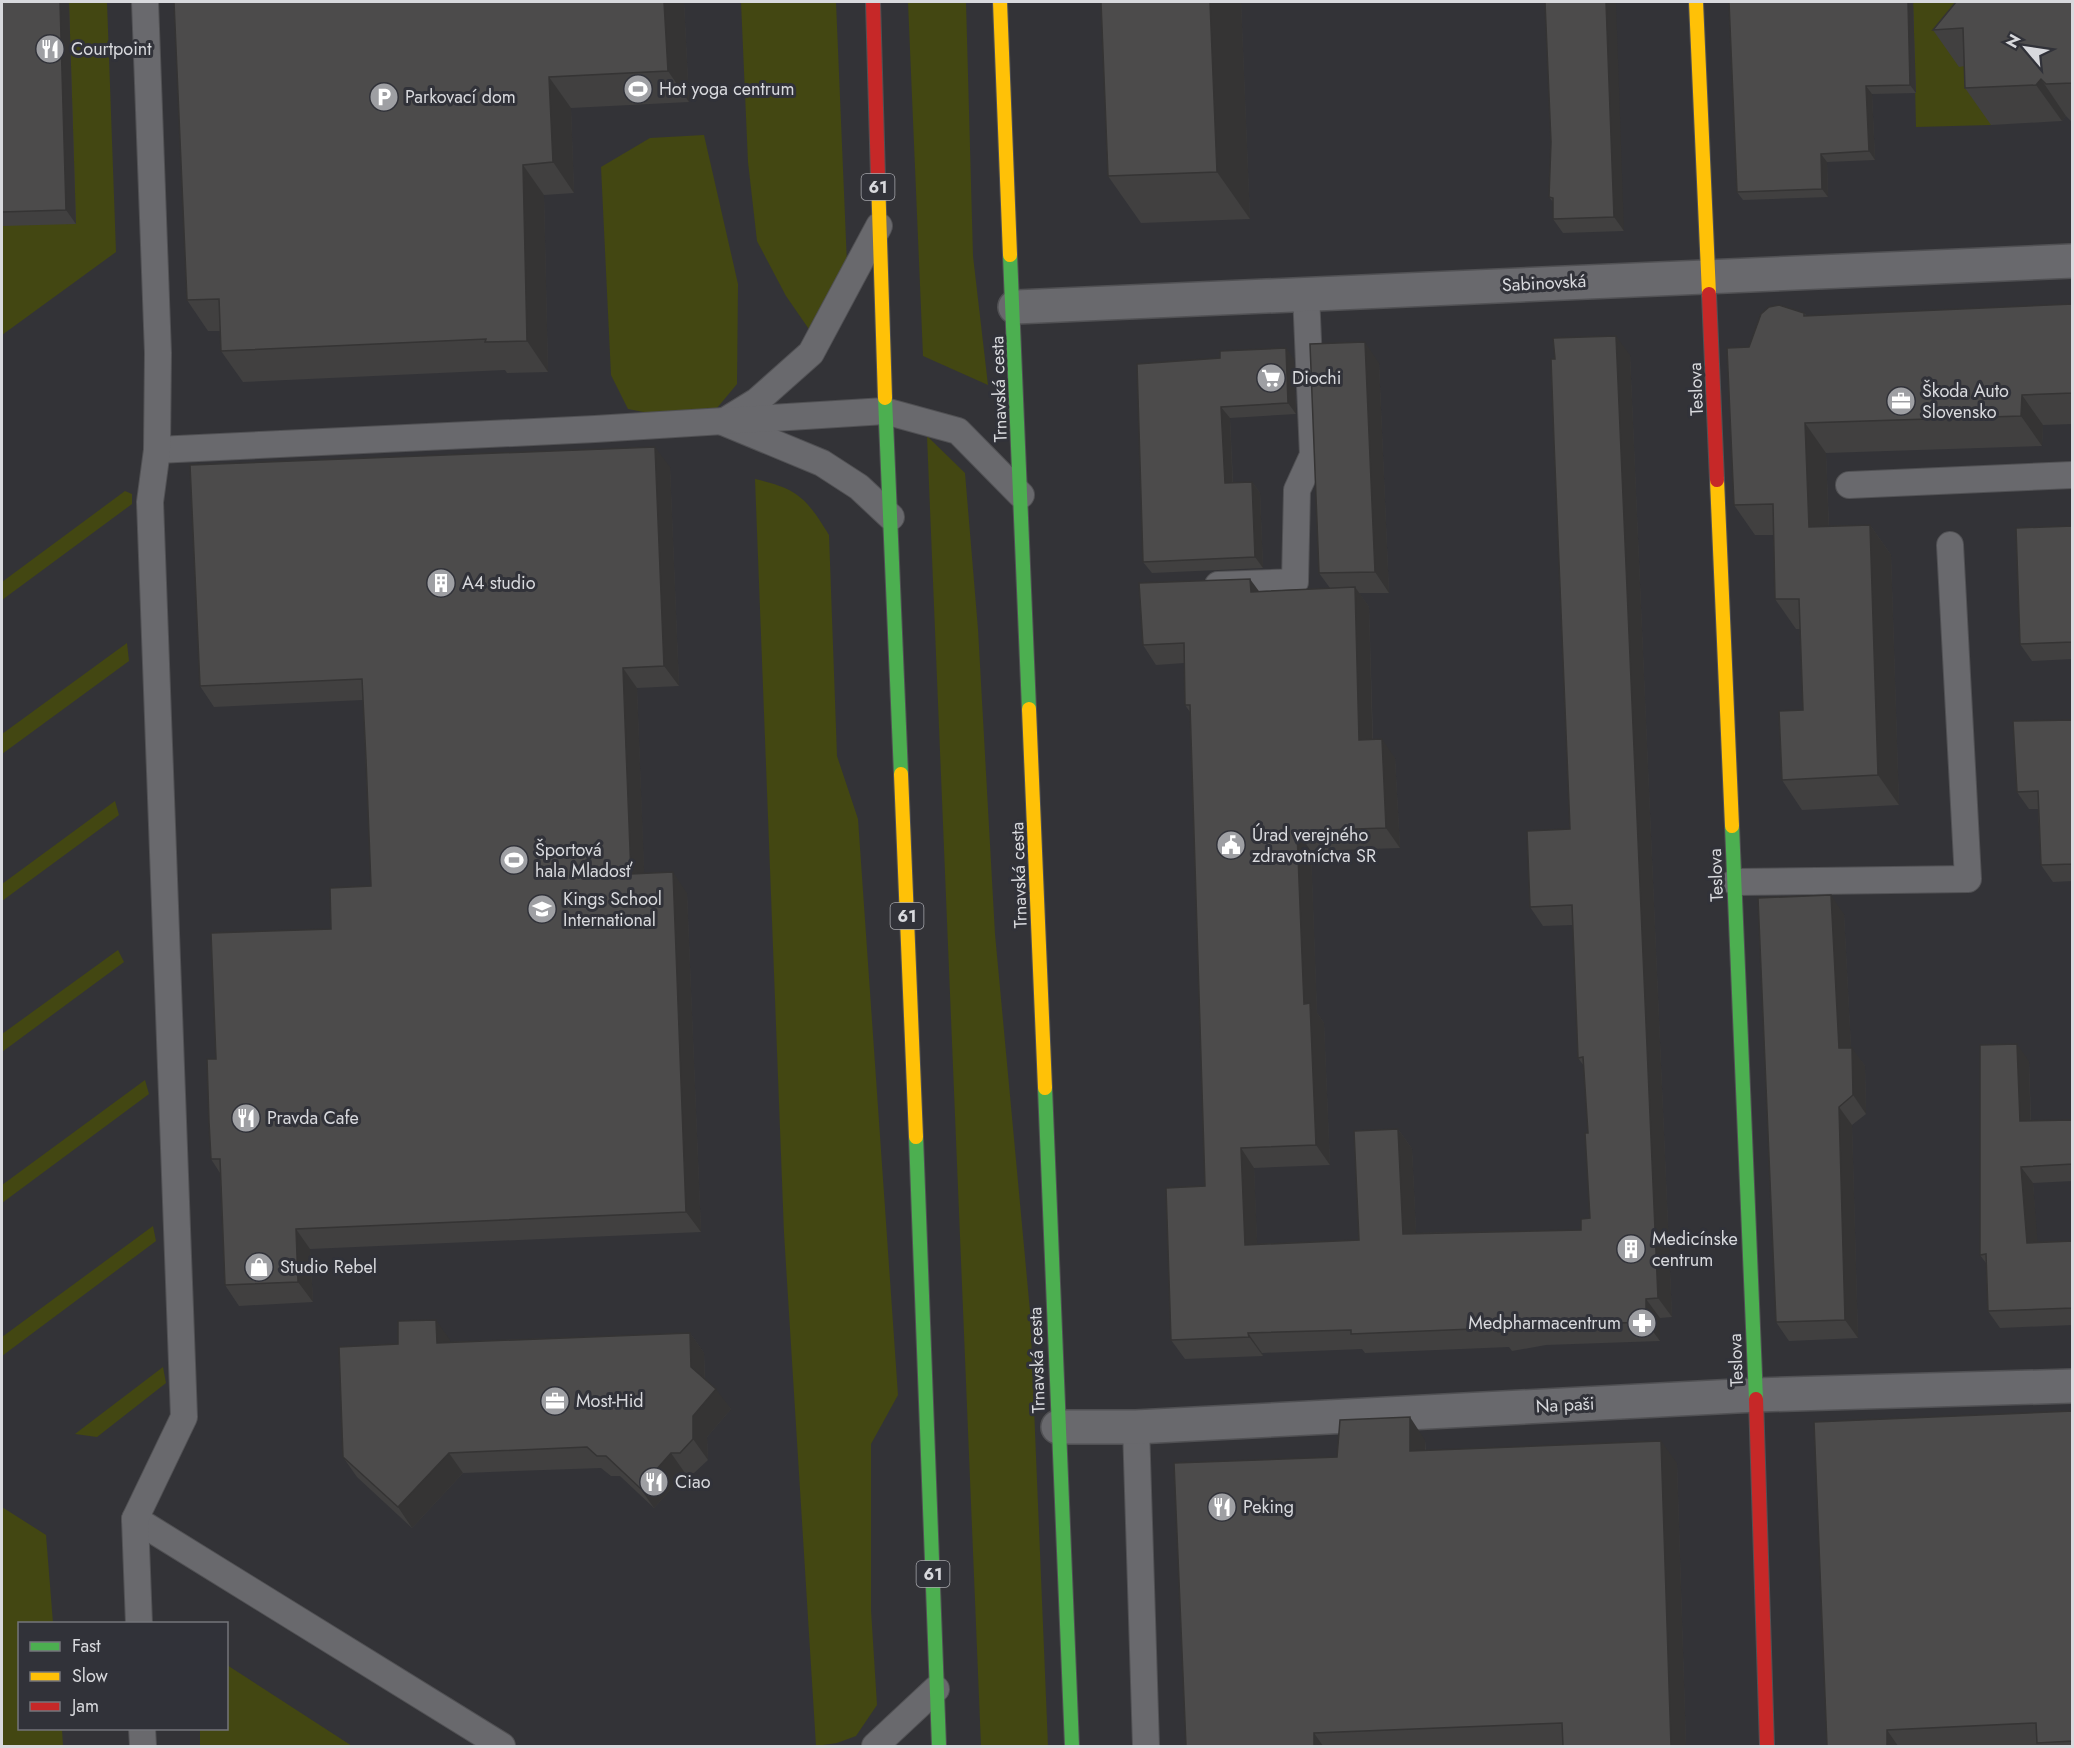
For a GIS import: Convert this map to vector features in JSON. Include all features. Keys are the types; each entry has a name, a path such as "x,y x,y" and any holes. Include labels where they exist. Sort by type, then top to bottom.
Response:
{"main road":[{"name":"61","path":"873,2 885,411 929,1447 939,1746"},
{"name":"Trnavská cesta","path":"1000,2 1015,307 1072,1746"},
{"name":"Teslova","path":"1696,2 1710,276 1756,1395 1767,1746"}],"street":[{"name":"Sabinovská","path":"1015,307 2073,261"},
{"name":"Na paši","path":"1058,1426 1136,1427 1756,1395 2073,1386"}],"lane":[{"path":"139,1622 135,1519 184,1417 150,502 157,450 158,353 145,2"},
{"path":"723,422 757,401 811,353 879,226"},
{"path":"1189,586 1295,582 1297,490 1313,455 1306,294"},
{"path":"157,450 723,422 885,411 958,431 1021,495"},
{"path":"723,422 822,463 860,487 891,517"},
{"path":"1849,485 2073,476"},
{"path":"1735,882 1968,879 1950,545"},
{"path":"1136,1427 1146,1746"},
{"path":"135,1519 502,1746"},
{"path":"875,1746 936,1689"},
{"path":"142,1730 143,1746"}],"green space":[{"path":"2,2 107,2 116,252 2,335"},
{"path":"741,2 836,2 847,264 813,335 786,296 757,241 748,162"},
{"path":"908,2 966,2 973,256 988,385 923,356"},
{"path":"1913,2 2072,2 1989,65 1991,125 1916,127"},
{"path":"704,135 738,284 737,384 717,408 664,416 628,409 611,375 601,167 650,138"},
{"path":"927,436 965,473 978,629 995,934 1030,1311 1048,1746 981,1746"},
{"path":"755,479 792,491 800,497 814,512 829,535 837,756 858,819 898,1395 871,1444 871,1610 877,1705 856,1736 837,1743 816,1746 784,1233"},
{"path":"125,491 132,494 132,504 2,600 2,582"},
{"path":"127,643 129,661 2,754 2,734"},
{"path":"115,801 119,815 2,901 2,884"},
{"path":"118,950 124,962 2,1052 2,1034"},
{"path":"145,1080 149,1094 2,1203 2,1185"},
{"path":"153,1226 156,1241 2,1356 2,1337"},
{"path":"163,1367 166,1383 97,1437 75,1434"},
{"path":"2,1507 46,1535 53,1622 18,1622 18,1730 62,1730 63,1746 2,1746"},
{"path":"228,1666 352,1746 200,1746 200,1730 228,1730"}],"building":[{"path":"2,2 60,2 66,210 2,212"},
{"name":"Parkovací dom","path":"174,2 664,2 668,71 549,77 553,162 523,165 527,341 485,342 486,339 221,351 219,299 187,300"},
{"path":"1101,2 1210,2 1217,172 1108,176"},
{"path":"1545,2 1606,2 1614,217 1553,219 1553,198 1549,197 1551,142"},
{"path":"1729,2 1908,2 1910,85 1866,86 1869,151 1821,154 1822,189 1737,192"},
{"path":"1956,2 2073,2 2073,83 2046,84 2041,79 2036,85 1965,88 1963,28 1933,30"},
{"path":"2073,304 2073,393 2022,395 2021,416 1805,423 1809,527 1870,525 1878,775 1782,780 1779,711 1803,710 1799,599 1775,599 1773,504 1734,505 1727,348 1749,347 1761,314 1769,307 1779,305 1804,313 1804,316"},
{"path":"1616,336 1658,1298 1646,1299 1646,1322 1533,1326 1498,1332 1497,1328 1351,1334 1351,1330 1248,1333 1249,1337 1171,1340 1166,1188 1205,1186 1190,705 1185,705 1184,643 1143,645 1139,583 1250,579 1251,592 1355,587 1359,740 1382,739 1386,828 1297,831 1304,1004 1310,1003 1316,1145 1241,1148 1245,1245 1359,1240 1354,1131 1398,1129 1403,1234 1581,1230 1581,1219 1590,1218 1585,1133 1588,1133 1583,1057 1578,1058 1572,905 1530,907 1527,831 1570,829 1551,359 1555,359 1553,338"},
{"path":"1365,342 1375,572 1319,573 1310,344"},
{"path":"1286,348 1288,403 1221,407 1225,483 1252,482 1255,557 1143,562 1137,364 1220,358 1220,351"},
{"name":"Športová hala Mladosť","path":"655,447 664,666 623,668 631,874 673,872 686,1212 296,1229 298,1282 225,1285 220,1159 211,1159 209,1122 207,1059 216,1059 211,933 331,929 330,888 371,886 366,759 362,679 200,686 190,465"},
{"path":"2073,526 2073,642 2020,644 2016,528"},
{"path":"2073,720 2073,864 2041,865 2038,791 2017,792 2013,721"},
{"path":"1831,895 1839,1048 1852,1048 1853,1095 1839,1107 1845,1320 1776,1322 1758,898"},
{"path":"2017,1044 2020,1121 2073,1120 2073,1164 2021,1167 2027,1243 2073,1241 2073,1308 1988,1311 1986,1254 1980,1255 1980,1045"},
{"path":"436,1320 437,1343 690,1333 691,1367 716,1389 693,1416 693,1439 680,1453 671,1453 640,1488 606,1456 597,1456 587,1447 449,1453 398,1507 343,1457 339,1347 398,1344 398,1321"},
{"path":"2073,1411 2073,1741 2037,1743 2036,1723 1887,1730 1887,1746 1827,1746 1814,1422"},
{"path":"1410,1417 1410,1451 1661,1441 1671,1746 1563,1746 1562,1723 1314,1733 1314,1746 1186,1746 1174,1463 1337,1457 1340,1420"}],"traffic: fast":[{"path":"1010,255 1029,709"},
{"path":"885,398 901,774"},
{"path":"1732,826 1756,1399"},
{"path":"1045,1088 1072,1746"},
{"path":"916,1137 939,1746"}],"traffic: slow":[{"path":"1000,2 1010,255"},
{"path":"1696,2 1709,294"},
{"path":"878,178 885,398"},
{"path":"1717,480 1732,826"},
{"path":"1029,709 1045,1088"},
{"path":"901,774 916,1137"}],"traffic: jam":[{"path":"873,2 878,178"},
{"path":"1709,294 1717,480"},
{"path":"1756,1399 1767,1746"}],"place":[{"name":"Courtpoint","path":"50,49"},
{"name":"Hot yoga centrum","path":"638,89"},
{"name":"Parkovací dom","path":"384,97"},
{"name":"Diochi","path":"1271,378"},
{"name":"Škoda Auto Slovensko","path":"1901,401"},
{"name":"A4 studio","path":"441,583"},
{"name":"Úrad verejného zdravotníctva SR","path":"1231,845"},
{"name":"Športová hala Mladosť","path":"514,860"},
{"name":"Kings School International","path":"542,909"},
{"name":"Pravda Cafe","path":"246,1118"},
{"name":"Medicínske centrum","path":"1631,1249"},
{"name":"Studio Rebel","path":"259,1267"},
{"name":"Medpharmacentrum","path":"1642,1323"},
{"name":"Most-Hid","path":"555,1401"},
{"name":"Ciao","path":"654,1482"},
{"name":"Peking","path":"1222,1507"}]}
